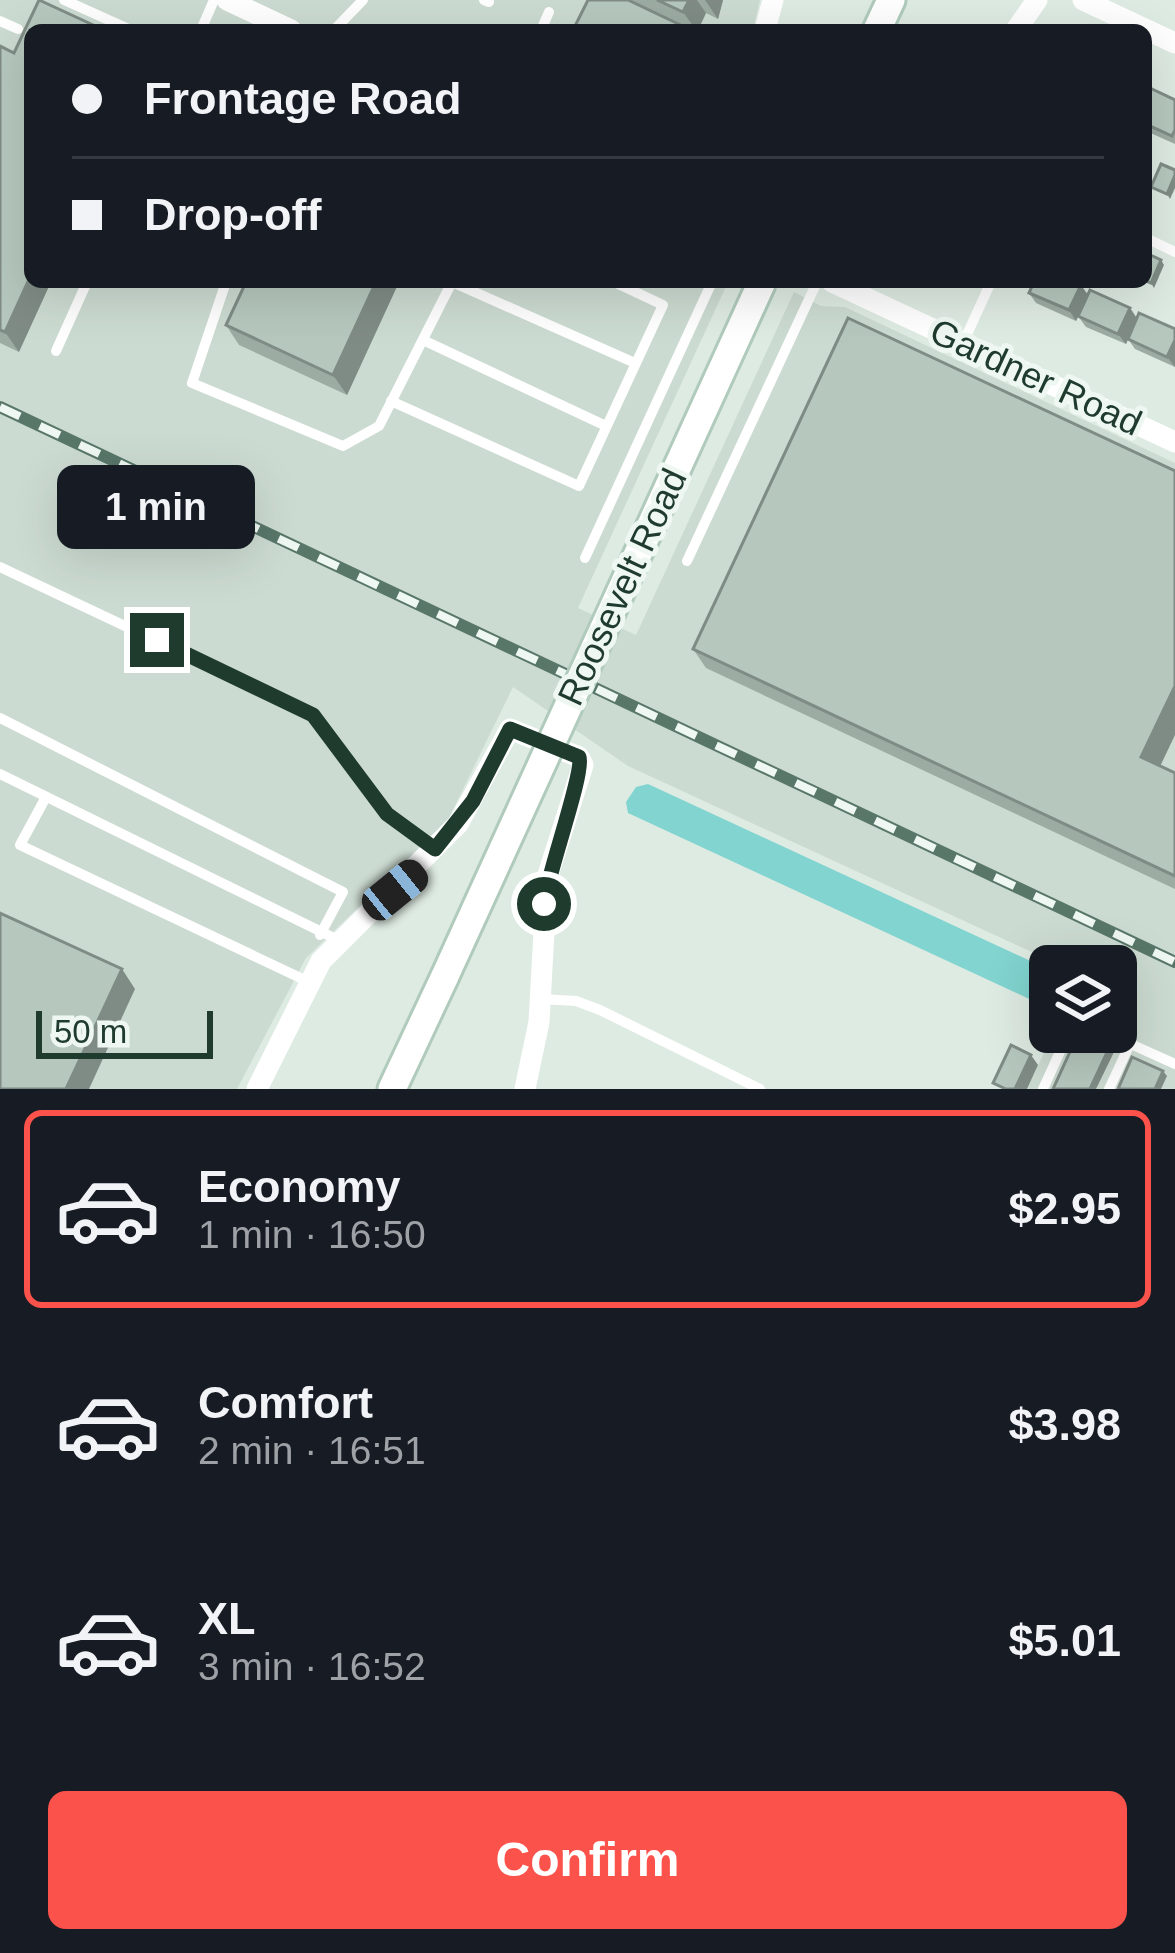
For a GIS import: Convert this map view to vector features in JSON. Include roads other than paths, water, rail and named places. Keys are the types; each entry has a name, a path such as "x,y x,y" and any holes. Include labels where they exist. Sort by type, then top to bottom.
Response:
{"main road":[{"name":"Roosevelt Road","path":"392,1089 759,288"}],"street":[{"path":"226,0 278,24"},
{"path":"1098,10 1130,24"},
{"name":"Gardner Road","path":"842,288 1175,442"},
{"path":"257,1089 330,938 435,849 473,801 510,729 579,757 582,776 547,878 540,999 525,1089"}],"lane":[{"path":"64,0 118,24"},
{"path":"340,24 363,0"},
{"path":"544,24 549,12"},
{"path":"0,21 18,28"},
{"path":"56,351 84,288"},
{"path":"224,288 192,383 343,446 379,426 449,288"},
{"path":"466,288 635,363"},
{"path":"392,401 579,486 663,304 627,288"},
{"path":"585,558 709,288"},
{"path":"687,561 828,288"},
{"path":"963,343 988,288"},
{"path":"423,340 606,426"},
{"path":"0,568 313,715 387,814 435,849"},
{"path":"0,718 343,892 330,938 0,774"},
{"path":"46,797 20,845 309,982"},
{"path":"540,999 576,1001 760,1089"},
{"path":"1137,1047 1175,1064"},
{"path":"1043,1089 1059,1053"},
{"path":"1109,1089 1126,1053"}],"water":[{"path":"648,784 1029,960 1029,999 628,813 626,802 636,787"}],"railway":[{"path":"0,407 1175,962"}]}
